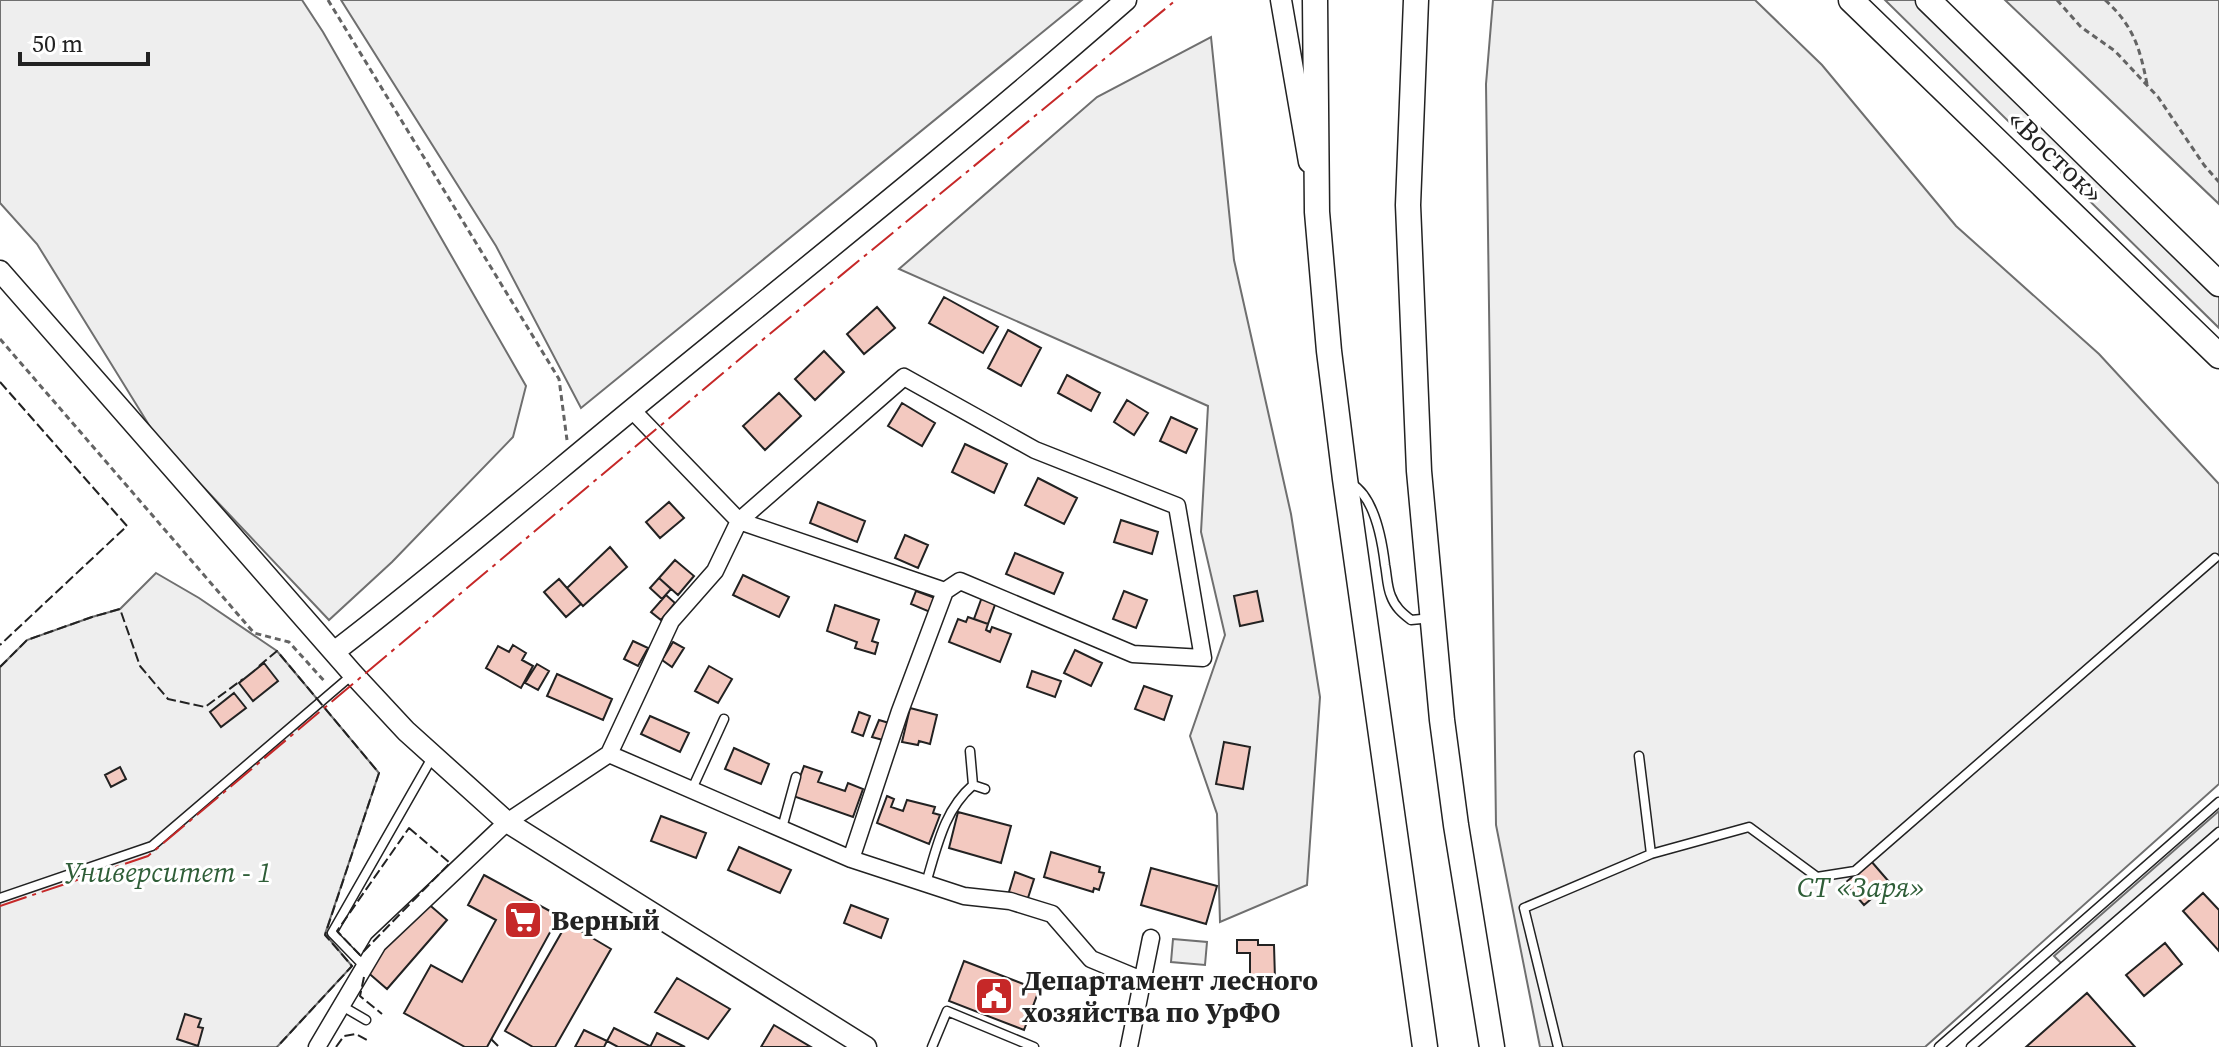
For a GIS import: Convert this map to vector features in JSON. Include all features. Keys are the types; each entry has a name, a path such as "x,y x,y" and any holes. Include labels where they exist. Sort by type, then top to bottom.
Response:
{"main road":[{"path":"1315,0 1317,212 1329,351 1425,1047"},
{"path":"1416,0 1408,205 1419,471 1456,825 1492,1047"},
{"name":"«Восток»","path":"1851,0 2219,356"},
{"name":"«Восток»","path":"1928,0 2219,284"}],"street":[{"path":"334,652 414,591 569,460 1016,97 1126,0"},
{"path":"1281,0 1317,212"},
{"path":"0,271 353,674 406,731 507,822 866,1047"},
{"path":"316,1044 378,944 507,822 609,754 671,621 715,571 739,521 904,377 1035,450 1177,506 1203,658 1133,654 960,581 945,591 900,711 851,859"},
{"path":"632,410 739,521 945,591"},
{"path":"609,754 851,859 964,896 1010,901 1052,914 1091,959 1144,981"},
{"path":"1129,1047 1151,938"}],"lane":[{"path":"1345,479 1357,486 1367,502 1382,545 1390,594 1400,611 1411,620 1433,618"},
{"path":"1558,1047 1524,908 1651,854 1749,827 1817,877 1855,871 2215,558"},
{"path":"0,898 152,846 353,674"},
{"path":"692,789 724,719"},
{"path":"970,751 973,785"},
{"path":"363,965 332,933 433,755"},
{"path":"1639,756 1651,854"},
{"path":"782,828 796,777"},
{"path":"973,785 985,789"},
{"path":"926,883 949,812 960,796 973,785"},
{"path":"1939,1047 2219,802"},
{"path":"1971,1047 2219,832"},
{"path":"342,1006 366,1020"},
{"path":"932,1047 947,1011 1034,1047"}],"path":[{"path":"328,0 559,379 569,460"},
{"path":"2057,0 2081,27 2115,51 2147,85 2219,182"},
{"path":"2105,0 2121,14 2140,48 2147,85"},
{"path":"0,339 254,633 289,642 334,692"}],"green space":[{"path":"0,0 302,0 526,386 513,437 392,562 329,620 157,438 37,244 0,203"},
{"path":"341,0 1082,0 581,408 496,246"},
{"name":"СТ «Заря»","path":"1493,0 1755,0 1822,65 1956,226 2099,354 2219,484 2219,784 1925,1047 1540,1047 1496,825 1486,84"},
{"path":"1885,0 1917,0 2219,295 2219,328"},
{"path":"2005,0 2219,0 2219,204"},
{"path":"1211,37 1234,260 1291,514 1320,697 1307,885 1220,922 1217,814 1190,736 1225,635 1201,532 1208,406 899,269 1097,97"},
{"name":"Университет - 1","path":"156,573 277,651 379,773 325,934 352,966 277,1047 0,1047 0,667 27,640 120,609"},
{"path":"2219,811 2219,828 2062,964 2054,956"},
{"path":"1173,939 1207,942 1205,965 1171,962"}],"building":[{"path":"944,297 998,327 983,353 929,323"},
{"path":"877,307 895,328 864,354 847,334"},
{"path":"1008,330 1041,348 1021,386 988,368"},
{"path":"824,351 844,372 815,400 795,379"},
{"path":"1067,375 1100,393 1091,411 1058,393"},
{"path":"779,393 801,416 765,450 743,426"},
{"path":"1127,400 1148,413 1134,435 1114,422"},
{"path":"902,403 935,423 922,446 888,426"},
{"path":"1171,417 1197,429 1186,453 1160,441"},
{"path":"965,444 1007,464 994,493 952,472"},
{"path":"1038,478 1077,498 1064,524 1025,505"},
{"path":"669,502 684,518 660,538 646,522"},
{"path":"818,502 865,521 857,542 810,523"},
{"path":"1121,520 1158,532 1152,554 1114,542"},
{"path":"905,535 928,545 918,568 895,558"},
{"path":"610,547 627,567 583,606 567,588"},
{"path":"1015,553 1063,573 1054,594 1006,574"},
{"path":"675,560 694,576 678,595 659,578"},
{"path":"743,575 789,597 779,617 733,595"},
{"path":"659,578 671,589 662,599 650,588"},
{"path":"559,579 581,604 566,617 544,592"},
{"path":"916,591 935,598 930,612 911,604"},
{"path":"1124,591 1147,600 1136,628 1113,619"},
{"path":"1257,591 1263,621 1240,626 1234,596"},
{"path":"666,595 675,603 661,620 651,612"},
{"path":"982,597 996,602 988,624 974,619"},
{"path":"835,605 879,620 872,641 878,643 875,654 855,648 857,642 827,631"},
{"path":"968,617 988,624 986,630 990,632 992,627 1011,634 1000,662 949,642 958,619 966,622"},
{"path":"633,641 648,648 638,666 624,659"},
{"path":"673,642 684,648 672,667 662,660"},
{"path":"513,645 526,653 522,660 533,666 521,688 486,668 498,646 509,652"},
{"path":"1075,650 1102,663 1091,686 1064,673"},
{"path":"264,663 278,681 253,701 239,683"},
{"path":"537,664 549,671 538,690 525,683"},
{"path":"709,666 732,679 718,703 695,691"},
{"path":"1032,671 1061,681 1055,697 1027,687"},
{"path":"557,674 612,699 603,720 547,696"},
{"path":"1144,686 1172,696 1164,720 1135,709"},
{"path":"234,693 246,708 221,727 210,712"},
{"path":"910,708 937,715 930,744 902,742"},
{"path":"859,712 870,716 863,736 852,732"},
{"path":"650,716 689,733 680,752 641,734"},
{"path":"879,720 889,723 883,740 872,737"},
{"path":"1224,742 1250,747 1243,789 1216,784"},
{"path":"734,748 769,764 761,784 725,769"},
{"path":"804,766 822,772 818,782 845,791 848,783 863,789 853,817 793,796"},
{"path":"120,767 126,779 111,787 105,775"},
{"path":"887,796 894,799 891,807 903,811 907,800 935,807 933,813 940,815 929,844 877,823"},
{"path":"958,812 1011,826 1001,863 949,848"},
{"path":"661,816 706,833 696,858 651,841"},
{"path":"739,847 791,870 780,893 728,870"},
{"path":"1051,852 1100,867 1099,872 1104,873 1099,890 1094,888 1093,892 1044,877"},
{"path":"1871,861 1890,883 1864,905 1845,883"},
{"path":"1151,868 1217,886 1206,924 1141,905"},
{"path":"1015,872 1034,879 1027,901 1008,895"},
{"path":"484,875 559,916 487,1047 465,1047 404,1013 431,965 462,982 496,920 468,905"},
{"path":"2203,893 2219,910 2219,951 2183,911"},
{"path":"425,901 447,920 387,989 365,970"},
{"path":"851,905 888,919 881,938 844,923"},
{"path":"567,923 611,949 555,1047 533,1047 505,1031"},
{"path":"1237,940 1258,940 1258,945 1274,945 1275,979 1250,980 1250,953 1237,953"},
{"path":"2165,943 2182,964 2144,996 2126,975"},
{"name":"Департамент лесного хозяйства по УрФО","path":"964,961 1039,990 1024,1030 949,1001"},
{"path":"677,978 730,1009 708,1039 655,1012"},
{"path":"2087,993 2135,1047 2026,1047"},
{"path":"185,1014 201,1019 198,1027 203,1028 198,1046 177,1039"},
{"path":"774,1025 811,1047 761,1047"},
{"path":"614,1028 650,1047 618,1047 607,1041"},
{"path":"584,1030 607,1041 604,1047 575,1047"},
{"path":"657,1033 685,1047 650,1047"}],"fence":[{"path":"0,382 127,526 0,645"},
{"path":"0,667 27,640 120,609 140,666 168,699 205,707 243,679"},
{"path":"259,666 277,651 379,773 325,935 352,966 277,1047"},
{"path":"409,828 450,863 360,955 337,931 409,828"},
{"path":"364,977 360,996 382,1014"},
{"path":"336,1047 344,1036 356,1034 367,1040"},
{"path":"491,1039 499,1047"}],"power":[{"path":"0,906 148,856 760,342 1176,0"}],"place":[{"name":"Верный","path":"523,920"},
{"name":"Департамент лесного хозяйства по УрФО","path":"994,996"}]}
